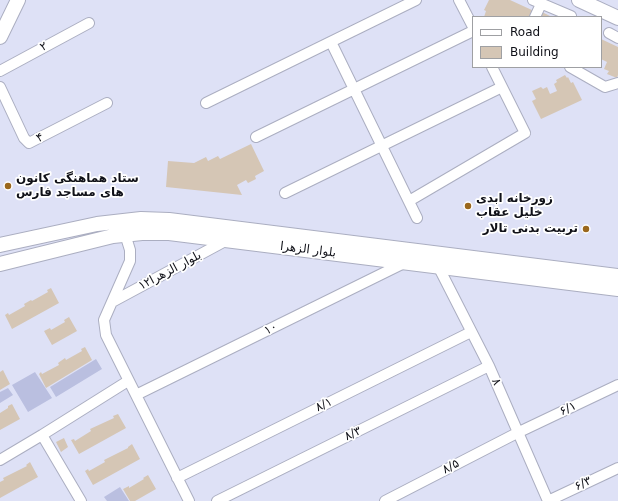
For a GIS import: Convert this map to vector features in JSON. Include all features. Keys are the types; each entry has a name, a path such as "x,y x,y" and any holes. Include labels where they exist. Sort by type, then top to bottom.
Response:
{"main road":[{"path":"0,36 18,0"},
{"path":"579,0 593,12 618,18"},
{"name":"بلوار الزهرا","path":"0,245 97,224 141,219 169,220 618,276"},
{"name":"بلوار الزهرا","path":"0,264 125,234 169,233 618,289"}],"street":[{"path":"206,103 416,0"},
{"path":"459,0 472,26"},
{"path":"535,16 537,2 571,16"},
{"name":"۲","path":"0,70 89,23"},
{"path":"256,137 472,31"},
{"path":"331,42 418,218"},
{"path":"409,201 525,133 492,68"},
{"path":"572,68 605,87 618,84"},
{"name":"۴","path":"0,87 24,138 29,143 107,104"},
{"path":"285,192 502,87"},
{"path":"125,234 130,250 130,261 104,320 106,335 189,501"},
{"name":"بلوار الزهرا۱۲","path":"112,302 227,240"},
{"name":"۱۰","path":"136,395 406,262"},
{"name":"۸","path":"438,266 489,366 548,501"},
{"name":"۸/۱","path":"177,478 471,332"},
{"name":"۸/۳","path":"217,501 489,366"},
{"path":"0,460 128,381"},
{"name":"۶/۱","path":"517,433 618,385"},
{"name":"۸/۵","path":"385,501 517,433"},
{"path":"42,435 82,501"},
{"name":"۶/۳","path":"548,501 618,468"}],"shaded area":[{"path":"96,359 102,369 56,397 50,387"},
{"path":"35,372 52,398 28,412 12,385"},
{"path":"8,388 13,395 0,403 0,392"},
{"path":"120,487 129,501 107,501 104,497"}],"building":[{"path":"489,0 510,0 534,11 532,16 484,16 486,11 484,10"},
{"path":"542,12 550,16 540,16"},
{"path":"602,39 618,47 617,78 607,74 609,71 604,69 607,62 602,60"},
{"path":"565,75 571,83 573,82 582,100 541,119 532,101 536,99 532,91 541,87 543,89 547,87 550,94 557,91 554,84 557,82 556,80"},
{"path":"251,144 264,171 255,176 256,179 248,183 246,180 237,185 242,195 166,187 168,161 194,163 206,157 208,161 218,156 220,159"},
{"path":"51,288 59,303 12,329 5,315 8,313 9,315 25,306 24,304 48,292 47,290"},
{"path":"69,317 77,331 52,345 44,331 50,328 51,330 65,322 64,320"},
{"path":"85,347 92,360 46,388 39,374 41,372 42,374 59,365 58,363 65,358 66,360 82,351 81,349"},
{"path":"3,370 10,384 0,390 0,372"},
{"path":"12,404 20,419 0,430 0,413"},
{"path":"118,414 126,428 79,454 71,440 74,439 75,441 91,431 90,429 114,418 113,416"},
{"path":"64,438 68,447 61,452 56,442"},
{"path":"132,444 140,459 93,485 85,471 88,469 89,471 105,462 104,460 128,448"},
{"path":"30,462 38,477 0,498 0,482 4,480 3,478 27,466 26,465"},
{"path":"148,475 156,489 135,501 130,501 123,489 129,486 129,488"}],"place":[{"name":"ستاد هماهنگی کانون های مساجد فارس","path":"8,186"},
{"name":"زورخانه ابدی خلیل عقاب","path":"468,206"},
{"name":"تربیت بدنی تالار","path":"586,229"}]}
